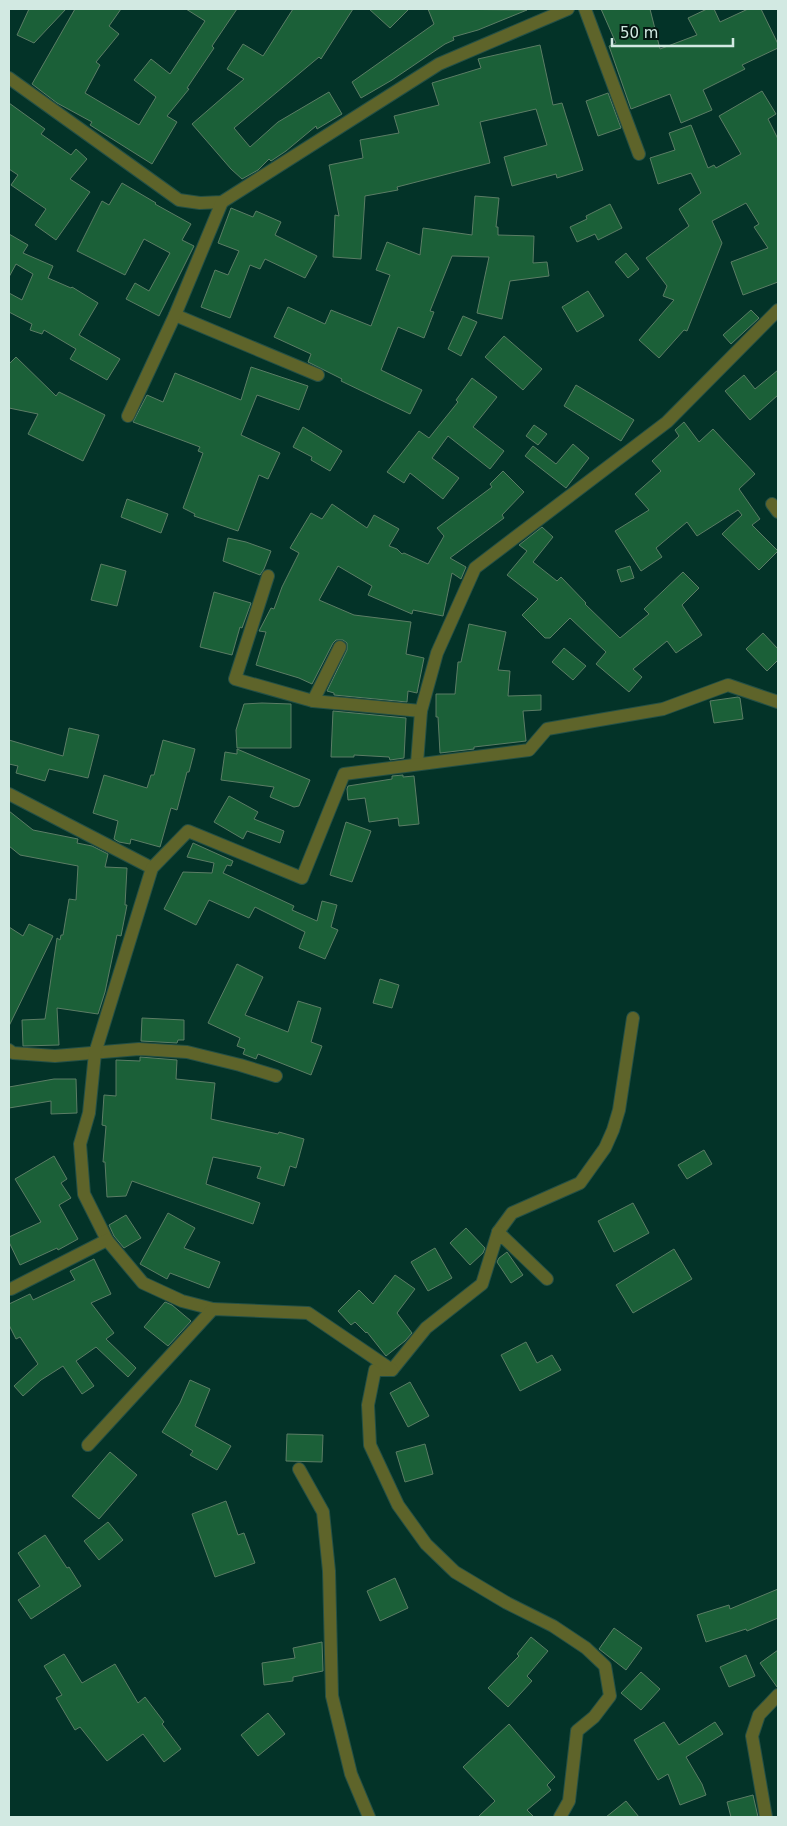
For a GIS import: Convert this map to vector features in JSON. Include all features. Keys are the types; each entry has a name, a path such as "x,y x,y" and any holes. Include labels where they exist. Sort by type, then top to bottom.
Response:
{"street":[{"path":"9,78 179,200 200,203 222,202 440,64 568,9"},
{"path":"585,9 639,154"},
{"path":"128,416 175,315 222,202"},
{"path":"417,763 422,711 437,653 475,568 667,422 778,310"},
{"path":"175,315 318,375"},
{"path":"268,576 235,679 313,701 422,711"},
{"path":"313,701 340,647"},
{"path":"392,1370 308,1313 213,1309 182,1301 143,1284 107,1240 84,1194 80,1144 89,1113 94,1053 152,868 188,831 302,878 344,774 417,763 529,750 547,729 663,708 728,685 778,702"},
{"path":"9,794 152,868"},
{"path":"392,1370 426,1328 482,1284 498,1232 512,1213 580,1183 604,1148 614,1130 619,1110 633,1018"},
{"path":"9,1050 13,1053 55,1056 139,1049 187,1052 276,1076"},
{"path":"498,1232 547,1279"},
{"path":"12,1289 107,1240"},
{"path":"88,1445 213,1309"},
{"path":"392,1370 375,1370 368,1404 370,1445 398,1505 420,1536 455,1572 507,1603 553,1626 586,1648 605,1666 610,1696 594,1717 577,1731 569,1801 560,1817"},
{"path":"299,1469 323,1512 329,1571 332,1696 351,1774 369,1817"},
{"path":"766,1817 752,1736 759,1715 778,1695"}],"building":[{"path":"29,9 66,9 34,43 17,35"},
{"path":"75,9 121,9 109,26 119,34 96,62 100,65 85,93 139,125 156,97 134,80 151,59 170,74 205,21 186,9 237,9 212,46 214,48 187,88 189,89 167,116 177,122 152,164 90,125 92,122 57,103 32,84"},
{"path":"293,9 353,9 321,59 319,57 234,128 250,147 278,122 329,92 342,114 317,129 316,126 286,151 271,161 269,159 258,170 242,179 192,124 244,79 227,69 243,44 263,56"},
{"path":"369,9 409,9 390,28"},
{"path":"428,9 527,10 478,30 453,37 454,40 361,98 352,82 434,24"},
{"path":"601,9 650,9 660,49 697,35 688,18 707,9 714,9 720,22 748,9 761,9 778,44 778,48 742,65 745,69 703,90 712,110 681,123 670,94 631,109 609,46 616,43"},
{"path":"540,45 553,105 562,103 583,170 557,178 556,174 512,186 504,157 547,145 536,109 480,122 490,163 397,187 398,190 365,196 361,259 333,257 335,215 339,216 329,165 363,158 360,140 399,133 394,116 439,105 432,83 481,68 478,59"},
{"path":"762,91 776,114 768,119 778,139 778,282 743,295 731,262 768,248 754,227 759,224 746,203 712,221 722,243 687,331 684,330 659,358 639,340 674,300 663,296 667,286 646,258 689,226 679,209 701,193 691,173 658,184 650,158 675,150 669,133 691,125 708,168 714,165 716,168 741,154 719,116"},
{"path":"608,93 621,128 598,136 586,101"},
{"path":"9,103 45,129 41,134 71,155 76,149 87,159 70,179 90,192 56,240 35,225 46,209 11,185 18,175 9,169"},
{"path":"122,183 191,224 182,240 194,246 159,316 126,299 135,283 149,291 170,253 144,239 125,275 77,251 102,201 109,205"},
{"path":"475,196 499,198 496,227 498,227 498,235 534,236 533,263 547,262 549,276 510,281 502,319 477,313 489,257 452,256 430,311 434,312 424,338 398,327 381,370 422,390 410,414 341,381 342,379 308,362 311,354 274,337 288,307 325,324 331,310 371,326 390,275 376,270 387,242 420,255 423,228 472,235"},
{"path":"610,204 622,228 598,240 595,234 577,242 570,227 587,219 586,216"},
{"path":"231,208 253,217 256,211 281,222 275,235 317,256 305,278 265,259 260,269 250,265 230,318 201,307 215,270 228,275 239,251 218,243"},
{"path":"9,234 28,245 23,253 53,266 48,278 72,287 98,303 79,335 120,359 107,380 70,359 76,349 44,330 42,334 30,330 32,324 9,312 9,293 22,300 33,274 16,264 9,277"},
{"path":"626,253 639,269 628,278 615,262"},
{"path":"588,291 604,316 577,332 562,307"},
{"path":"751,310 759,318 731,344 723,335"},
{"path":"463,316 477,322 461,356 448,349"},
{"path":"504,336 542,369 523,390 485,357"},
{"path":"16,357 56,396 59,392 105,415 83,461 28,434 38,414 9,408 9,364"},
{"path":"251,367 308,386 299,410 257,395 241,435 280,453 268,479 259,475 238,531 194,516 195,514 183,508 203,453 198,451 200,447 133,422 147,395 163,402 175,373 241,400"},
{"path":"778,370 778,395 750,420 725,391 744,375 755,389"},
{"path":"472,378 497,397 473,427 504,451 490,469 448,436 432,458 459,478 443,499 410,473 404,483 387,472 419,431 429,438 458,402 456,400"},
{"path":"576,385 634,420 621,441 564,406"},
{"path":"684,422 699,442 713,429 755,474 739,489 760,519 752,525 778,551 759,570 722,534 742,515 738,510 697,536 687,522 656,548 662,557 641,571 615,531 649,510 635,494 661,471 652,461 679,436 675,430"},
{"path":"534,425 547,434 538,445 526,436"},
{"path":"303,427 342,451 330,471 311,460 312,457 293,447"},
{"path":"573,444 589,458 566,488 525,456 533,446 556,464"},
{"path":"503,471 524,492 502,515 504,518 450,558 466,567 461,579 452,573 443,616 413,610 412,614 368,595 372,586 338,566 319,600 354,615 411,622 406,654 424,658 417,693 408,691 407,702 334,695 334,693 327,691 347,650 347,643 343,640 336,640 333,643 312,684 299,678 256,665 266,632 259,631 271,608 274,609 282,587 299,553 290,548 311,513 322,519 332,504 367,528 374,515 399,529 389,546 397,549 402,554 404,553 428,564 444,536 437,528 492,487 490,484"},
{"path":"127,499 168,514 161,533 121,517"},
{"path":"542,527 553,537 533,562 557,581 561,577 585,604 620,638 649,614 644,609 683,572 699,588 682,605 702,635 676,653 667,641 633,669 642,677 629,692 596,664 606,652 570,618 550,638 545,638 522,615 538,599 507,575 527,551 519,545"},
{"path":"228,538 271,551 260,575 223,561"},
{"path":"101,564 126,571 117,606 91,600"},
{"path":"630,566 634,578 621,582 617,570"},
{"path":"214,592 251,603 242,628 240,627 232,655 200,647"},
{"path":"469,624 506,632 498,670 510,671 508,696 541,695 541,710 523,711 526,741 440,753 438,717 436,717 436,694 455,694 458,662 461,662"},
{"path":"763,633 778,649 778,660 767,671 746,649"},
{"path":"564,648 586,666 573,680 552,662"},
{"path":"740,698 743,719 714,723 710,701"},
{"path":"244,704 291,704 291,748 237,748 236,730"},
{"path":"333,711 406,718 404,758 390,760 389,757 354,755 354,757 331,757"},
{"path":"69,728 99,735 88,778 49,769 45,781 16,773 18,766 9,764 9,740 63,756"},
{"path":"163,740 195,749 177,810 171,808 160,847 131,839 130,844 119,842 114,839 118,821 93,813 104,775 147,788 151,775 154,775"},
{"path":"237,749 310,780 299,806 294,807 270,797 274,787 221,780 225,752 237,754"},
{"path":"403,775 403,777 414,776 419,824 399,826 398,818 369,822 365,798 348,800 348,786 392,779 392,776"},
{"path":"229,796 258,812 254,819 284,831 280,843 247,831 243,839 214,822"},
{"path":"9,811 33,830 78,839 77,843 92,846 108,854 105,867 127,868 125,905 127,905 121,936 117,935 105,992 98,1014 57,1008 59,1045 23,1046 22,1020 45,1019 57,938 60,940 61,935 63,935 69,899 76,900 78,866 20,855 9,846"},
{"path":"346,822 371,831 352,882 330,875"},
{"path":"193,843 233,861 231,866 227,865 223,873 294,906 292,910 317,921 322,901 337,905 331,927 338,930 325,959 299,948 305,932 255,907 249,918 209,900 196,925 164,909 183,872 212,873 214,863 187,857"},
{"path":"29,924 53,936 9,1026 9,927 23,936"},
{"path":"237,964 263,977 245,1015 288,1032 298,1001 321,1008 311,1042 322,1046 311,1075 258,1054 256,1059 243,1054 245,1049 237,1046 240,1038 208,1023"},
{"path":"380,979 399,985 392,1008 373,1003"},
{"path":"142,1018 184,1020 184,1040 178,1040 177,1043 141,1041"},
{"path":"140,1057 177,1060 176,1079 215,1083 211,1119 278,1134 279,1132 304,1139 296,1168 290,1166 284,1186 257,1178 261,1167 213,1157 206,1184 260,1203 253,1224 132,1181 126,1196 107,1197 105,1162 103,1162 106,1126 102,1125 104,1095 116,1096 116,1060 140,1061"},
{"path":"54,1079 76,1079 77,1113 51,1114 51,1101 9,1108 9,1087"},
{"path":"704,1150 712,1164 687,1179 678,1165"},
{"path":"54,1156 67,1179 61,1183 71,1198 59,1205 78,1239 58,1250 57,1248 20,1265 9,1242 9,1237 41,1222 15,1179"},
{"path":"633,1203 649,1233 614,1252 598,1221"},
{"path":"168,1213 195,1228 184,1248 220,1262 209,1288 170,1273 167,1279 140,1264"},
{"path":"126,1215 141,1238 124,1248 114,1236 109,1225"},
{"path":"466,1228 485,1248 483,1253 470,1265 450,1243"},
{"path":"435,1248 452,1278 428,1291 411,1262"},
{"path":"674,1249 692,1279 633,1313 616,1285"},
{"path":"507,1252 523,1275 511,1283 497,1262"},
{"path":"94,1259 111,1294 91,1303 114,1333 106,1339 136,1368 128,1377 96,1347 76,1361 94,1386 82,1394 63,1366 41,1380 23,1396 14,1386 38,1364 20,1337 16,1339 9,1325 9,1304 30,1294 33,1300 75,1280 70,1271"},
{"path":"395,1275 415,1289 397,1313 412,1333 386,1356 367,1332 355,1322 351,1325 338,1311 359,1290 373,1304"},
{"path":"165,1302 172,1305 191,1321 168,1346 144,1327"},
{"path":"526,1342 537,1363 552,1355 561,1370 520,1391 501,1355"},
{"path":"190,1380 210,1389 195,1426 231,1446 217,1470 190,1455 193,1451 162,1432 180,1403"},
{"path":"410,1382 429,1416 408,1427 390,1393"},
{"path":"287,1434 323,1435 322,1462 286,1461"},
{"path":"425,1444 433,1474 405,1482 396,1452"},
{"path":"110,1452 137,1475 99,1519 72,1496"},
{"path":"226,1501 238,1535 244,1533 255,1563 215,1577 192,1514"},
{"path":"108,1522 123,1540 99,1560 84,1541"},
{"path":"45,1535 81,1586 31,1619 18,1600 40,1586 18,1553"},
{"path":"395,1578 408,1608 380,1621 367,1591"},
{"path":"778,1589 778,1618 747,1631 746,1629 706,1642 697,1615 729,1605 730,1609"},
{"path":"614,1628 642,1648 626,1670 599,1649"},
{"path":"531,1637 548,1651 527,1676 532,1681 508,1707 488,1688 519,1656 517,1654"},
{"path":"322,1642 323,1671 293,1677 293,1681 264,1685 262,1663 295,1658 293,1648"},
{"path":"778,1650 778,1687 777,1687 760,1663"},
{"path":"64,1654 82,1683 115,1664 138,1703 145,1697 181,1749 164,1762 143,1734 107,1761 80,1727 75,1730 56,1698 62,1695 44,1666"},
{"path":"746,1655 755,1676 729,1687 720,1667"},
{"path":"641,1672 660,1689 641,1710 621,1693"},
{"path":"268,1713 285,1734 258,1756 241,1735"},
{"path":"664,1722 679,1745 715,1722 723,1734 686,1757 702,1784 706,1795 680,1805 668,1774 658,1780 634,1740"},
{"path":"509,1724 555,1777 547,1785 551,1790 527,1810 534,1817 478,1817 495,1801 463,1767"},
{"path":"753,1795 758,1817 731,1817 727,1802"},
{"path":"626,1801 639,1817 606,1817"}]}
